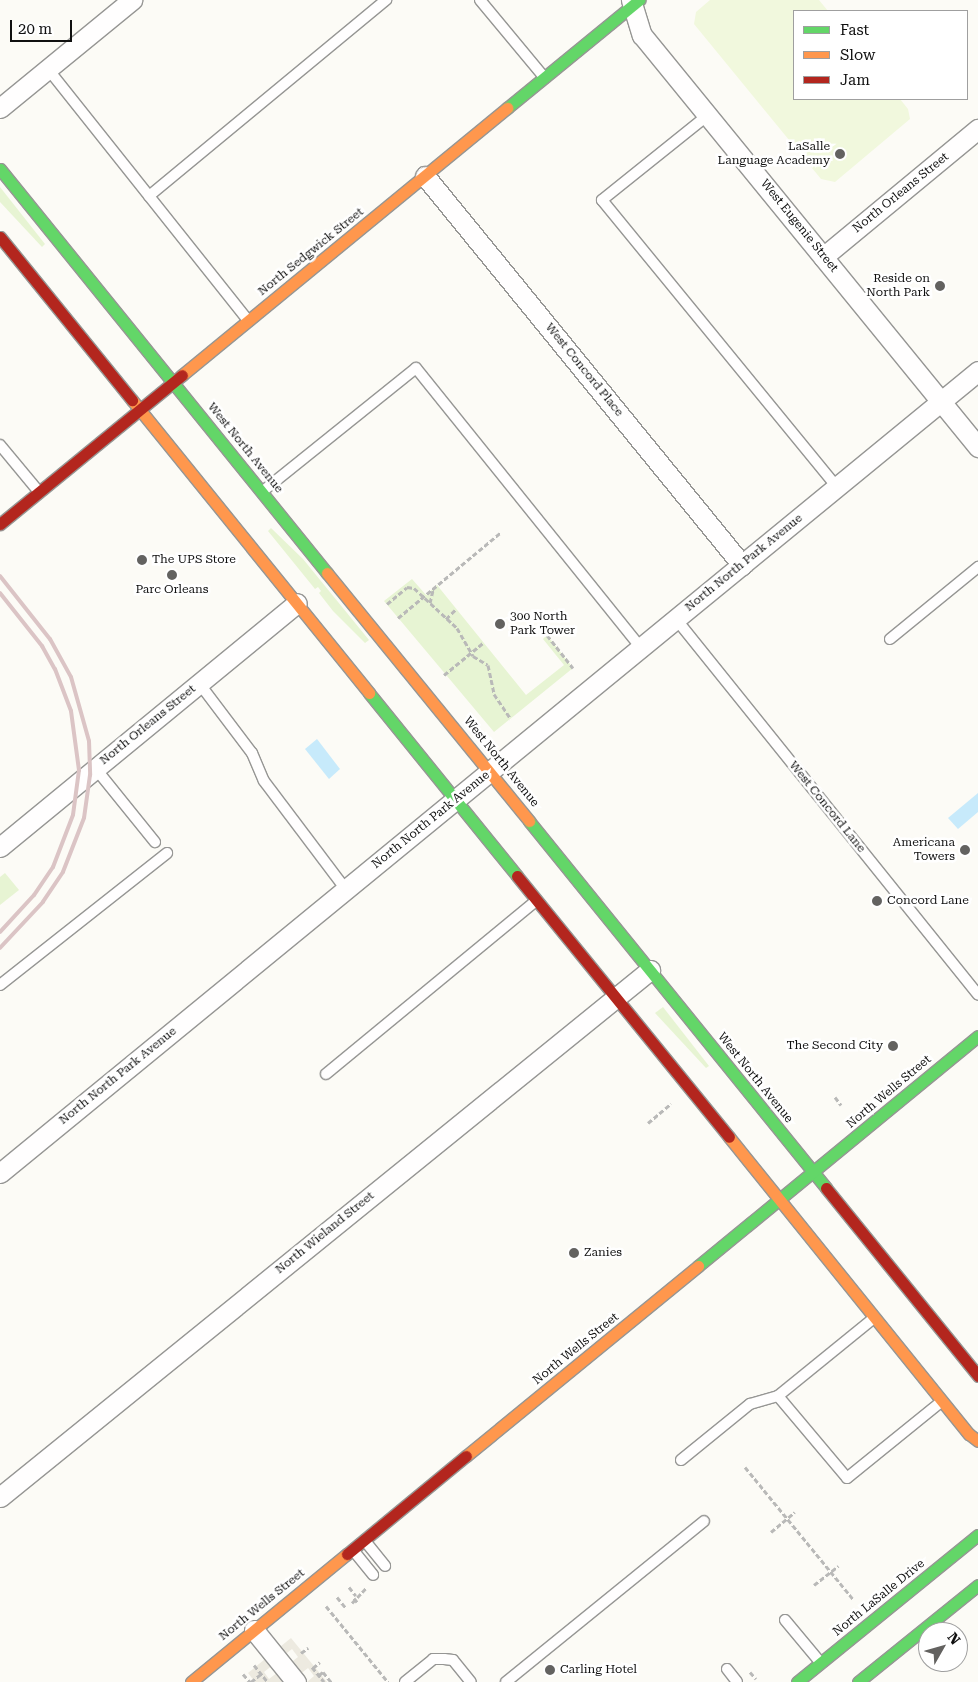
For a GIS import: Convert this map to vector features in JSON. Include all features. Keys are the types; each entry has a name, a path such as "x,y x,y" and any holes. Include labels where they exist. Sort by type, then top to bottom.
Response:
{"main road":[{"name":"North Sedgwick Street","path":"0,524 545,78 634,2"},
{"name":"West North Avenue","path":"0,169 490,771 978,1376"},
{"path":"0,237 617,996 942,1401 978,1441"},
{"name":"North Wells Street","path":"191,1682 978,1036"},
{"name":"North LaSalle Drive","path":"797,1682 978,1535"},
{"path":"858,1682 978,1586"}],"street":[{"path":"0,108 132,0"},
{"name":"West Eugenie Street","path":"634,2 642,35 978,447"},
{"name":"North Orleans Street","path":"823,256 978,130"},
{"name":"West Concord Place","path":"425,176 742,565"},
{"name":"North North Park Avenue","path":"0,1173 978,371"},
{"name":"North Orleans Street","path":"0,847 297,603"},
{"name":"North Wieland Street","path":"0,1497 650,970"},
{"path":"254,1630 296,1682"}],"lane":[{"path":"149,196 386,0"},
{"path":"480,0 545,78"},
{"path":"48,69 249,320"},
{"path":"708,115 602,200 837,487"},
{"path":"262,491 416,368 641,648"},
{"path":"0,445 39,492"},
{"path":"890,639 978,567"},
{"name":"West Concord Lane","path":"676,619 978,995"},
{"path":"199,684 252,753 264,781 346,890"},
{"path":"96,768 155,842"},
{"path":"0,985 167,852"},
{"path":"326,1074 538,900"},
{"path":"681,1460 750,1404 778,1396 875,1318"},
{"path":"778,1396 847,1478 942,1401"},
{"path":"506,1682 704,1520"},
{"path":"364,1540 385,1566"},
{"path":"352,1549 373,1575"},
{"path":"785,1620 821,1663"},
{"path":"405,1682 433,1659 453,1660 471,1682"},
{"path":"727,1669 737,1682"}],"path":[{"path":"398,618 500,533"},
{"path":"387,604 410,585 422,598 430,603 466,639 470,653 488,666 494,694 511,719"},
{"path":"430,603 434,588"},
{"path":"446,619 456,609"},
{"path":"547,635 573,668"},
{"path":"444,675 483,642"},
{"path":"835,1097 841,1105"},
{"path":"648,1123 677,1098"},
{"path":"745,1468 853,1599"},
{"path":"771,1532 795,1512"},
{"path":"814,1585 838,1566"},
{"path":"352,1603 355,1597 368,1586 370,1589"},
{"path":"349,1587 357,1602"},
{"path":"337,1597 345,1607"},
{"path":"326,1606 388,1682"},
{"path":"301,1653 308,1648"},
{"path":"313,1668 321,1663"},
{"path":"254,1665 268,1682"},
{"path":"319,1675 323,1672 332,1681"},
{"path":"243,1674 250,1682 261,1674"}],"green space":[{"path":"710,0 819,0 827,10 793,10 793,100 901,100 908,109 910,119 835,182 821,179 694,24 696,12"},
{"path":"0,187 45,244 42,247 0,202"},
{"path":"271,528 303,559 369,640 365,643 333,611 319,593 321,591 318,587 315,589 268,531"},
{"path":"412,579 426,595 437,585 526,695 564,665 543,639 547,635 573,668 494,732 384,601"},
{"path":"5,873 19,890 0,905 0,877"},
{"path":"663,1007 709,1066 706,1068 655,1013"}],"shaded area":[{"path":"291,1638 327,1682 307,1682 314,1676 308,1668 299,1675 304,1682 255,1682 248,1673","holes":["292,1649 298,1657 289,1664 283,1656","273,1665 278,1672 269,1679 264,1672"]}],"water":[{"path":"317,739 340,769 329,779 305,749"},
{"path":"978,793 978,812 958,829 948,818"}],"railway":[{"path":"0,576 50,639 71,677 89,741 90,775 84,818 63,872 43,902 0,948"},
{"path":"0,593 42,646 55,669 71,711 79,770 73,815 53,867 34,895 0,932"}],"traffic: fast":[{"path":"507,108 639,0"},
{"path":"0,169 327,573"},
{"path":"369,693 517,876"},
{"path":"529,821 826,1188"},
{"path":"698,1266 978,1036"},
{"path":"797,1682 978,1535"},
{"path":"858,1682 978,1585"}],"traffic: slow":[{"path":"182,375 507,108"},
{"path":"132,400 369,693"},
{"path":"327,573 529,821"},
{"path":"729,1137 969,1434 978,1441"},
{"path":"466,1456 698,1266"},
{"path":"191,1682 347,1554"}],"traffic: jam":[{"path":"0,237 132,400"},
{"path":"0,524 182,375"},
{"path":"517,876 729,1137"},
{"path":"826,1188 978,1376"},
{"path":"347,1554 466,1456"}],"place":[{"name":"LaSalle Language Academy","path":"840,154"},
{"name":"Reside on North Park","path":"940,286"},
{"name":"The UPS Store","path":"142,560"},
{"name":"Parc Orleans","path":"172,575"},
{"name":"300 North Park Tower","path":"500,624"},
{"name":"Americana Towers","path":"965,850"},
{"name":"Concord Lane","path":"877,901"},
{"name":"The Second City","path":"893,1046"},
{"name":"Zanies","path":"574,1253"},
{"name":"Carling Hotel","path":"550,1670"}]}
